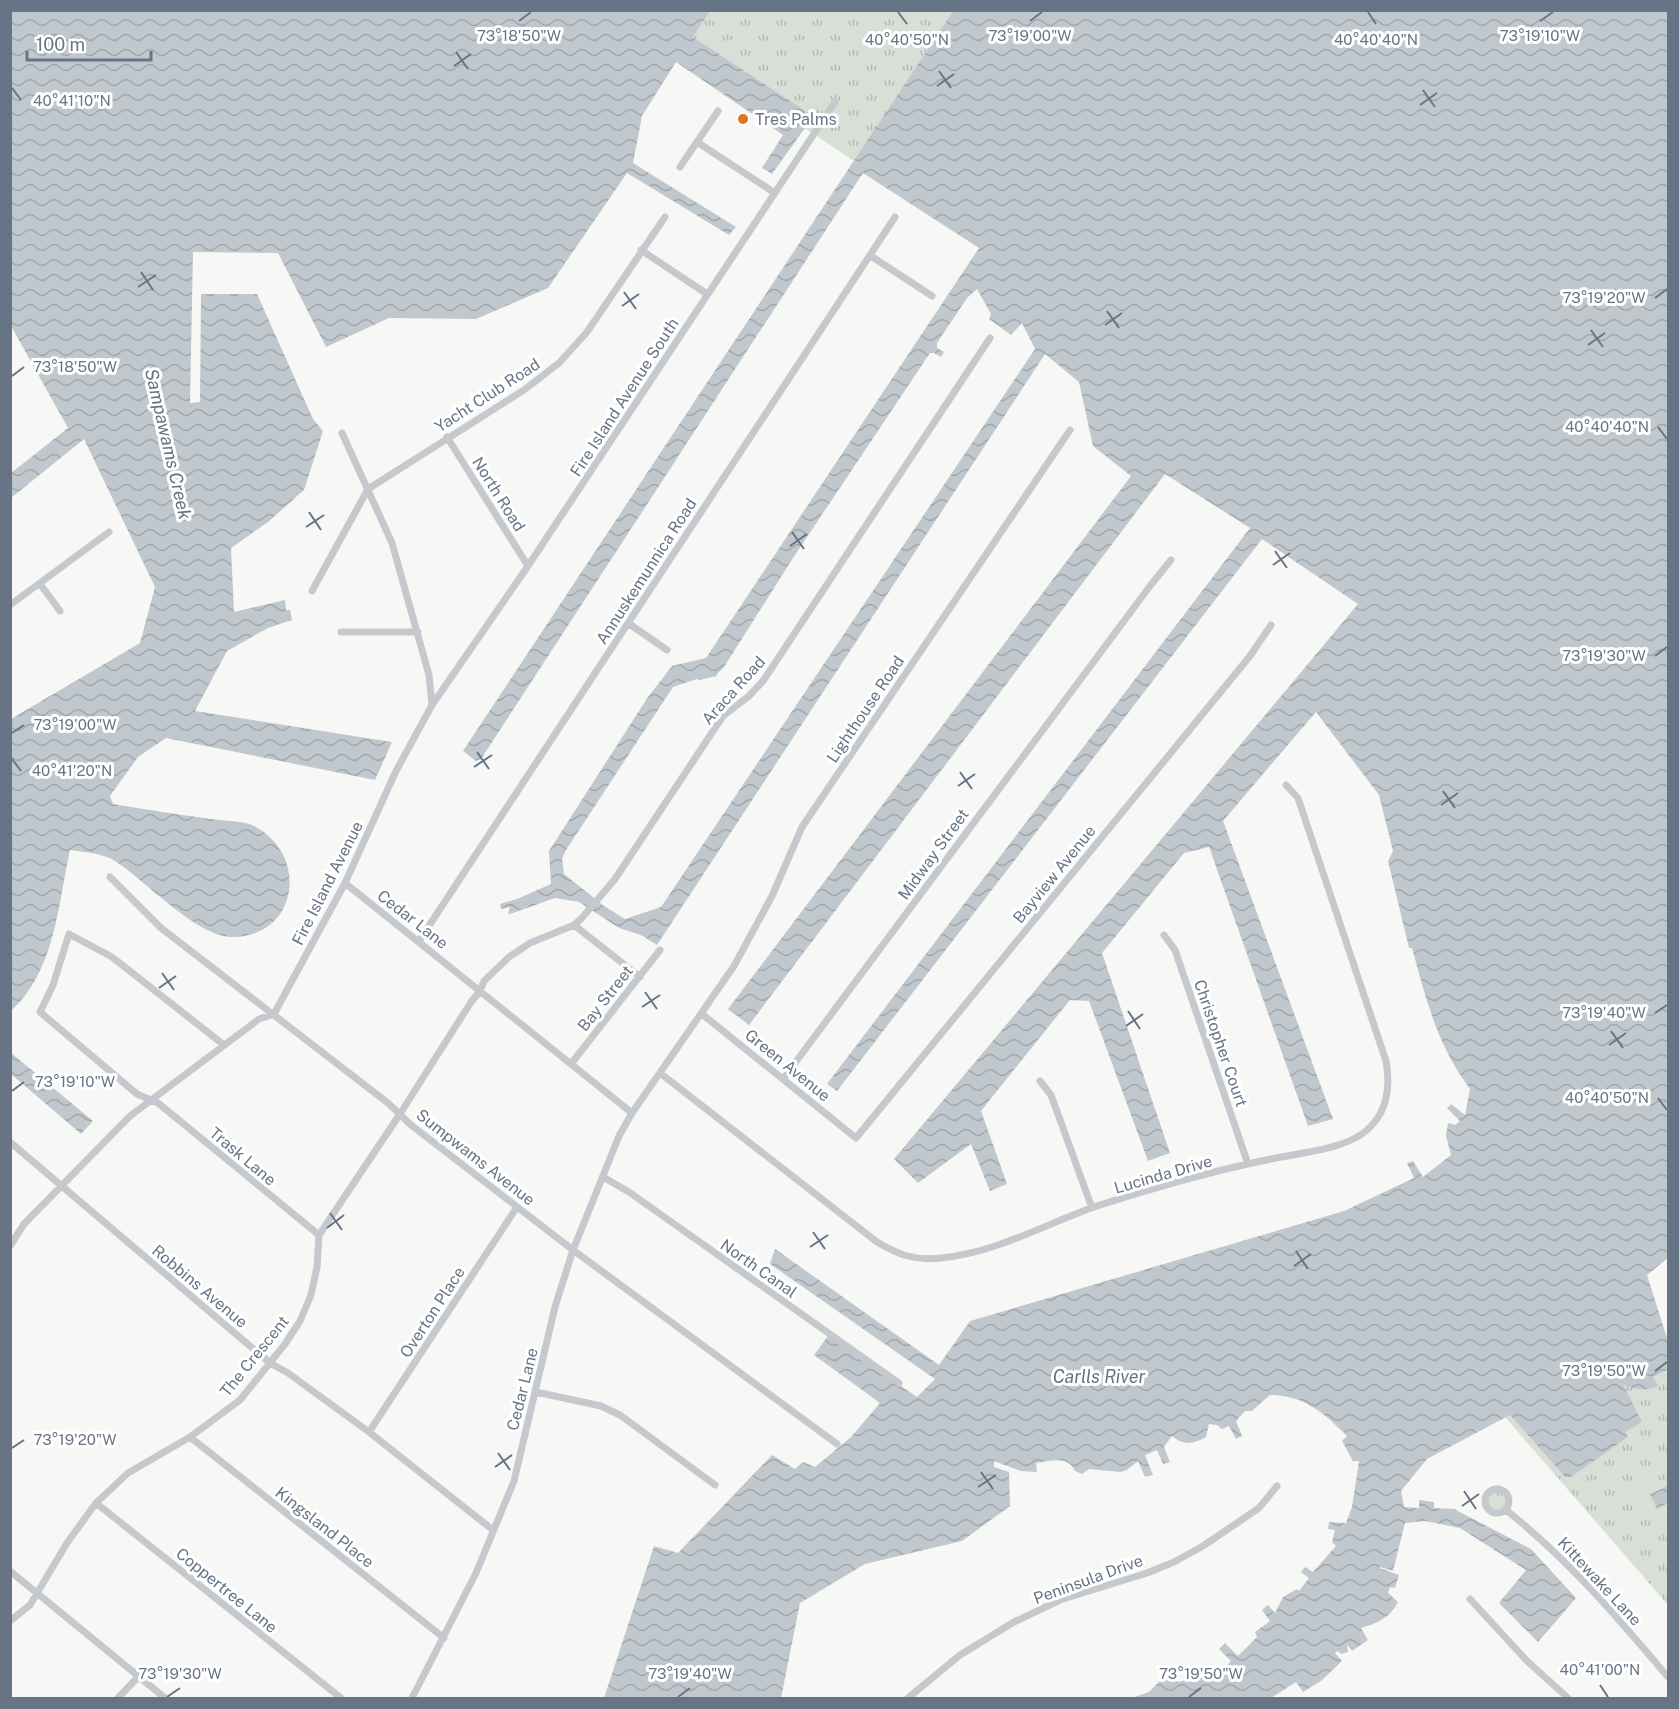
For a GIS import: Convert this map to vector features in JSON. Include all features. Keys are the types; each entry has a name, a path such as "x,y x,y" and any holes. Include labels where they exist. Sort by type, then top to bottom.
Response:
{"street":[{"name":"Fire Island Avenue South","path":"432,705 528,566 835,102"},
{"path":"680,167 718,111"},
{"path":"697,142 775,193"},
{"name":"Annuskemunnica Road","path":"419,941 895,217"},
{"name":"Yacht Club Road","path":"368,489 524,390 559,363 587,332 664,218"},
{"path":"641,250 707,294"},
{"path":"871,256 933,296"},
{"name":"Araca Road","path":"480,991 484,981 509,957 530,943 574,925 600,900 723,716 764,681 990,338"},
{"name":"Lighthouse Road","path":"702,1014 734,966 755,928 802,827 1070,430"},
{"path":"342,433 392,543 429,675 432,705"},
{"name":"North Road","path":"447,437 528,566"},
{"path":"312,591 368,489"},
{"path":"10,605 109,532"},
{"name":"Midway Street","path":"783,1079 1171,560"},
{"path":"40,584 60,611"},
{"path":"628,623 667,650"},
{"name":"Bayview Avenue","path":"856,1138 1251,656 1271,625"},
{"path":"341,632 418,632"},
{"name":"Fire Island Avenue","path":"274,1014 345,883 396,771 432,705"},
{"name":"Lucinda Drive","path":"660,1073 877,1242 898,1255 917,1258 967,1254 1000,1244 1092,1208 1248,1164 1349,1142 1377,1120 1389,1082 1386,1061 1298,798 1286,784"},
{"name":"Sumpwams Avenue","path":"110,877 161,928 274,1014 411,1125 573,1250 837,1444"},
{"name":"Cedar Lane","path":"345,883 632,1113"},
{"path":"574,925 640,976"},
{"name":"Trask Lane","path":"224,1045 112,957 69,934 53,985 40,1012 137,1094 158,1103 319,1235"},
{"name":"Christopher Court","path":"1164,935 1175,950 1248,1164"},
{"name":"Bay Street","path":"571,1064 660,950"},
{"path":"319,1235 480,991"},
{"path":"10,1246 24,1224 130,1116 259,1019 274,1014"},
{"name":"Cedar Lane","path":"412,1698 476,1573 514,1481 555,1307 573,1250 620,1136 632,1113 702,1014"},
{"name":"Green Avenue","path":"702,1014 856,1138"},
{"path":"1040,1081 1051,1095 1092,1208"},
{"name":"Robbins Avenue","path":"10,1142 270,1363 288,1373 369,1432 493,1530"},
{"name":"North Canal","path":"603,1177 628,1192 899,1383"},
{"name":"Overton Place","path":"369,1432 517,1207"},
{"name":"The Crescent","path":"37,1594 96,1503 128,1473 190,1437 240,1400 270,1363 300,1321 311,1295 317,1267 319,1235"},
{"path":"536,1392 601,1406 620,1415 715,1485"},
{"name":"Kingsland Place","path":"190,1437 444,1638"},
{"name":"Peninsula Drive","path":"908,1698 960,1655 1014,1622 1060,1600 1147,1573 1174,1562 1203,1546 1259,1508 1277,1486"},
{"name":"Coppertree Lane","path":"96,1503 341,1698"},
{"name":"Kittewake Lane","path":"1506,1510 1539,1536 1591,1588 1668,1677"},
{"path":"10,1571 165,1698"},
{"path":"10,1621 30,1605 37,1594"},
{"path":"1470,1599 1527,1661 1568,1698"},
{"path":"118,1698 138,1677"}],"green space":[{"path":"710,11 953,11 854,161 803,127 809,113 693,37"},
{"path":"1668,1363 1668,1605 1505,1417 1510,1415 1565,1477 1628,1437 1625,1432 1622,1383"},
{"path":"1668,1478 1668,1531 1664,1535 1629,1496"},
{"path":"1497,1491 1505,1494 1508,1502 1505,1510 1497,1513 1489,1510 1486,1502 1489,1494"}],"water":[{"name":"Sampawams Creek","path":"11,10 710,11 693,37 809,113 803,126 805,128 772,174 762,168 783,135 676,62 642,116 633,163 736,227 729,235 627,173 548,288 476,319 389,318 326,347 278,253 193,252 190,403 200,402 201,294 257,294 313,419 323,431 304,490 268,522 231,548 234,612 285,600 286,610 290,610 292,620 268,628 227,651 195,711 392,742 375,780 166,738 138,757 110,796 113,804 241,822 254,826 272,839 283,856 289,874 289,892 283,910 271,924 254,933 232,937 218,935 188,918 110,858 70,850 58,915 46,957 26,995 11,1011 11,719 140,643 155,587 84,439 11,498 11,473 68,428 11,326"},
{"name":"Carlls River","path":"953,11 1668,11 1668,1258 1647,1275 1668,1341 1668,1374 1667,1370 1653,1377 1658,1385 1649,1389 1636,1389 1623,1384 1642,1422 1625,1432 1628,1437 1571,1477 1565,1477 1510,1415 1427,1459 1401,1491 1404,1507 1419,1508 1419,1500 1434,1502 1434,1508 1454,1509 1531,1549 1576,1598 1538,1642 1499,1603 1526,1570 1460,1528 1425,1521 1405,1523 1393,1571 1379,1568 1399,1575 1395,1588 1390,1587 1388,1593 1398,1602 1382,1619 1361,1628 1368,1640 1352,1651 1347,1644 1348,1652 1335,1653 1342,1661 1321,1681 1303,1692 1296,1682 1271,1698 1131,1698 1149,1692 1165,1676 1179,1682 1224,1669 1231,1661 1219,1649 1225,1643 1238,1656 1257,1637 1255,1632 1270,1621 1262,1610 1268,1605 1275,1613 1283,1597 1297,1589 1299,1591 1309,1578 1301,1572 1305,1567 1313,1572 1336,1546 1332,1542 1335,1530 1328,1529 1329,1522 1346,1523 1352,1507 1359,1461 1353,1461 1342,1441 1347,1436 1313,1407 1293,1398 1270,1395 1252,1411 1245,1411 1236,1421 1242,1436 1236,1439 1229,1426 1222,1429 1217,1425 1209,1424 1206,1437 1197,1441 1185,1443 1172,1436 1164,1447 1170,1462 1163,1464 1157,1450 1145,1455 1153,1475 1145,1477 1138,1461 1127,1470 1120,1472 1089,1469 1082,1474 1064,1461 1036,1463 1037,1472 1021,1471 994,1461 994,1467 1009,1472 1010,1506 962,1541 865,1564 800,1603 781,1698 604,1698 654,1546 678,1553 772,1455 795,1469 803,1462 815,1467 851,1437 880,1403 814,1355 828,1336 917,1397 935,1379 770,1264 775,1249 939,1365 970,1321 1344,1211 1414,1178 1407,1163 1413,1161 1423,1177 1451,1155 1446,1136 1448,1123 1455,1125 1460,1121 1447,1108 1451,1104 1465,1115 1470,1089 1449,1056 1441,1038 1412,948 1409,948 1388,861 1393,851 1379,795 1316,712 1223,821 1333,1119 1308,1126 1209,847 1184,853 1102,953 1170,1153 1148,1161 1089,1001 1070,1000 981,1111 1007,1184 990,1191 971,1144 918,1183 894,1159 1358,604 1262,539 837,1091 827,1084 1250,528 1165,474 749,1025 728,1009 1131,476 1093,446 1079,382 1045,354 657,945 641,935 619,928 579,902 555,898 510,914 508,913 510,907 501,909 500,904 551,884 549,851 648,697 672,666 706,658 979,248 863,173 481,759 476,761 463,751","holes":["977,289 991,314 989,319 1011,335 1022,323 1035,349 661,907 625,919 604,906 564,874 562,859 566,850 673,687 697,679 717,676 724,667 793,558 930,353 941,357 944,352 937,348 937,343 967,298"]},
{"path":"10,1052 93,1121 81,1134 11,1074"},
{"path":"1668,1486 1668,1503 1657,1509 1650,1494"}],"place":[{"name":"Tres Palms","path":"743,119"}]}
